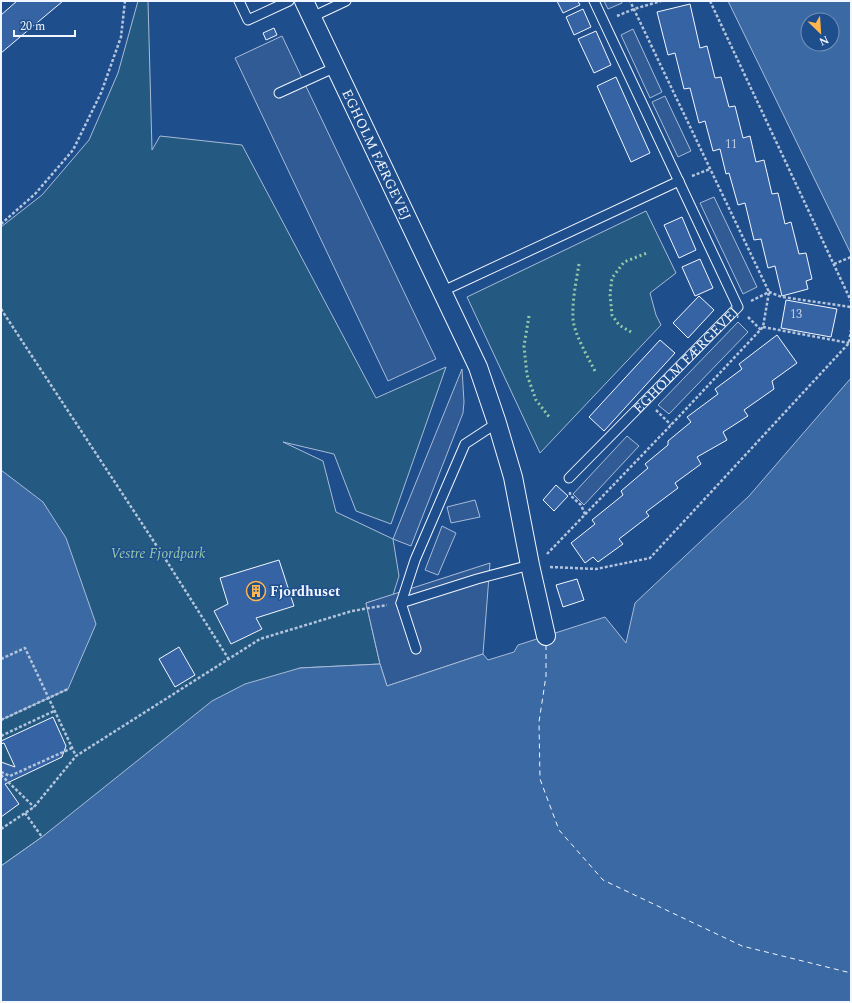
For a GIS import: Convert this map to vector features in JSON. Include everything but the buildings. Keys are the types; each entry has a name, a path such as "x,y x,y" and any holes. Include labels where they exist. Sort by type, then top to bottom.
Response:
{"street":[{"name":"EGHOLM FÆRGEVEJ","path":"304,1 478,367 513,477 533,566 546,636"}],"lane":[{"path":"239,1 248,20 289,1"},
{"path":"312,17 346,1"},
{"name":"EGHOLM FÆRGEVEJ","path":"569,478 738,307 594,1"},
{"path":"279,93 336,67"},
{"path":"443,291 679,181"},
{"path":"416,649 401,602 415,560 465,444 497,423"},
{"path":"401,602 477,579 533,566"}],"path":[{"path":"1,224 35,194 73,150 101,93 121,37 125,1"},
{"path":"533,566 585,514 764,327 769,292 630,1"},
{"path":"604,22 634,9 661,1"},
{"path":"710,1 851,301"},
{"path":"679,181 710,169"},
{"path":"834,264 851,257"},
{"path":"738,307 769,292 782,297 851,307"},
{"path":"1,309 166,560 228,658"},
{"path":"764,327 849,343"},
{"path":"533,566 596,569 650,558 849,343 851,330"},
{"path":"645,400 671,425"},
{"path":"569,478 570,494 581,505 585,514"},
{"path":"1,829 34,807 76,756 260,639 352,611 401,602"},
{"path":"1,659 25,648 76,756"},
{"path":"1,720 68,690"},
{"path":"1,736 54,711"},
{"path":"1,773 10,776 72,748"},
{"path":"1,773 34,807"},
{"path":"25,813 42,837"}],"green space":[{"name":"Vestre Fjordpark","path":"138,1 148,1 152,150 160,136 242,145 376,398 446,367 391,524 356,511 334,454 283,442 323,461 336,512 393,539 399,576 393,595 366,603 380,664 300,668 42,837 1,866 1,227 42,195 89,140 118,73"},
{"path":"646,211 676,273 650,293 656,315 661,325 540,453 467,297"}],"shaded area":[{"path":"604,1 621,1 622,3 608,9"},
{"path":"728,1 851,1 851,254"},
{"path":"633,29 662,92 650,98 621,35"},
{"path":"282,36 436,359 388,381 235,58"},
{"path":"665,96 691,151 678,157 652,102"},
{"path":"714,197 757,287 743,294 700,203"},
{"path":"738,322 748,332 669,414 658,405"},
{"path":"462,369 464,402 463,413 411,546 393,539"},
{"path":"851,378 851,1002 1,1002 1,866 42,837 212,701 245,684 300,668 380,664 387,686 483,654 488,660 514,652 518,645 605,617 626,643 635,603 749,496"},
{"path":"627,436 639,446 584,505 573,494"},
{"path":"1,470 43,502 66,538 96,624 68,689 1,720"},
{"path":"475,500 480,517 451,523 447,507"},
{"path":"442,526 456,533 438,575 425,570"},
{"path":"490,563 483,654 387,686 380,664 366,603"}],"ferry route":[{"path":"546,645 546,676 539,722 540,779 559,830 603,880 742,946 851,973"}],"hedge":[{"path":"631,332 619,325 612,315 610,294 612,278 624,262 647,253"},
{"path":"579,264 574,298 573,319 576,332 596,373"},
{"path":"529,316 524,346 527,375 536,400 550,418"}],"place":[{"name":"Fjordhuset","path":"256,591"}]}
